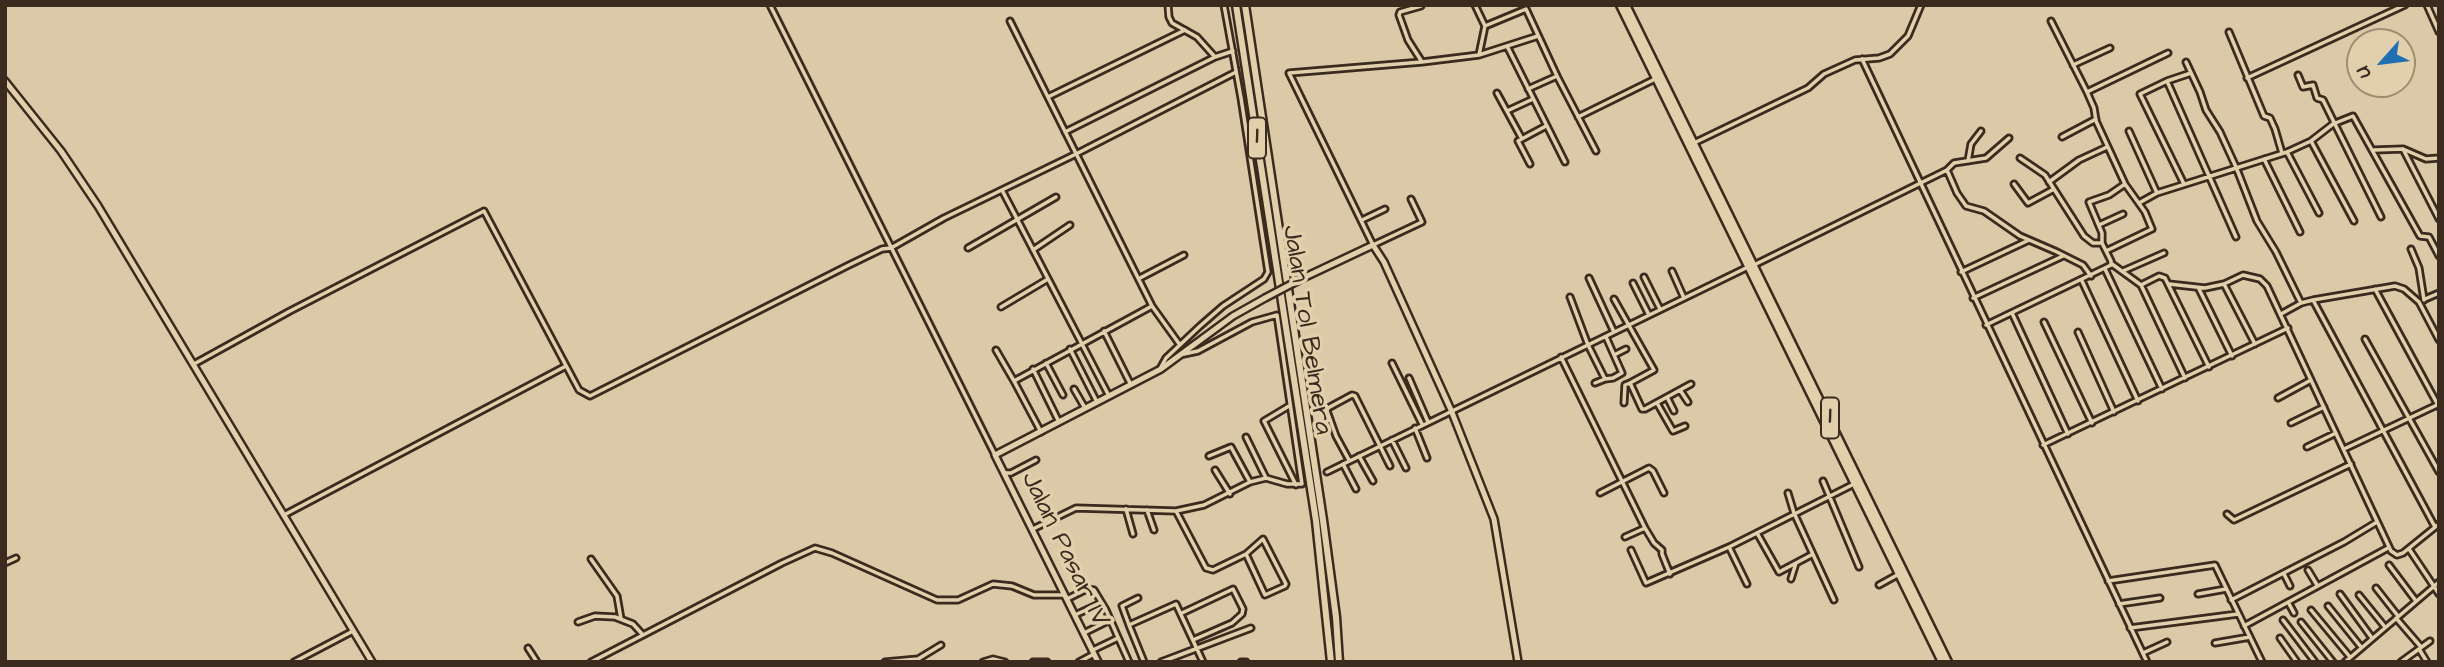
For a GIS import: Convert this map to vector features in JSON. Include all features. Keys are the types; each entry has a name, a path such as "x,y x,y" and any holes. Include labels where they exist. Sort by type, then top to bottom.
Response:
{"highway":[{"name":"Jalan Tol Belmera","path":"1236,5 1316,522 1331,662"},
{"name":"Jalan Tol Belmera","path":"1245,5 1323,520 1339,662"},
{"name":"1","path":"1620,5 1948,662"},
{"name":"1","path":"1626,5 1691,145"},
{"name":"1","path":"1751,266 1942,662"}],"street":[{"path":"770,5 995,455 1161,369 1233,316 1265,298 1422,222 1411,199"},
{"path":"1168,5 1168,17 1172,23 1203,42 1215,57"},
{"path":"1161,369 1163,363 1180,345 1223,306 1264,279 1268,272 1224,5"},
{"path":"1475,5 1485,26 1479,55"},
{"path":"1691,145 1808,88 1824,74 1855,60 1883,57 1896,50 1911,31 1922,5"},
{"path":"2247,78 2405,5"},
{"path":"2427,5 2439,32"},
{"path":"1421,6 1400,12 1399,15 1408,40 1422,62"},
{"path":"1485,26 1526,9 1596,151"},
{"path":"1010,21 1152,306 1180,345"},
{"path":"2050,21 2087,92 2125,184 2152,229 2106,251"},
{"path":"1048,97 1185,30"},
{"path":"2230,32 2264,117 2270,118 2285,152 2319,213"},
{"path":"1518,662 1494,519 1451,410 1394,282 1373,245 1289,73 1479,55 1538,36"},
{"path":"1507,46 1565,162"},
{"path":"2073,65 2110,48"},
{"path":"1065,132 1215,57 1233,51"},
{"path":"2087,92 2168,53"},
{"path":"1862,59 2147,662"},
{"path":"2186,62 2206,110 2220,132 2236,167 2257,221 2301,303"},
{"path":"194,364 484,211 580,392 592,396 847,266 882,249 891,248 944,218 1236,72"},
{"path":"2184,184 2140,94 2191,73"},
{"path":"2298,75 2304,87 2313,86 2316,98 2323,100 2381,217"},
{"path":"1528,89 1557,76"},
{"path":"1578,117 1656,78"},
{"path":"5,81 80,178 372,662"},
{"path":"2167,81 2236,237"},
{"path":"1497,93 1521,137"},
{"path":"1507,111 1532,99"},
{"path":"2138,203 2157,193 2285,152 2311,141 2333,124 2355,116 2420,236 2429,237 2439,256"},
{"path":"2062,138 2096,119"},
{"path":"1530,164 1518,142 1521,137 1546,125"},
{"path":"1968,161 1971,144 1981,131"},
{"path":"2129,131 2157,193"},
{"path":"1327,472 1947,170 1952,164 1986,158 2009,138"},
{"path":"2311,141 2354,221"},
{"path":"2049,182 2079,160 2108,147"},
{"path":"2374,150 2403,149 2426,159 2439,158"},
{"path":"2403,149 2439,219"},
{"path":"2020,158 2045,176 2084,236 2093,243 2102,243"},
{"path":"2264,159 2300,232"},
{"path":"1947,170 1963,204 1984,211 2029,240 2083,265 2091,276"},
{"path":"2014,184 2028,203 2054,189"},
{"path":"2125,184 2109,195 2089,201 2104,236 2102,243 2112,264 2141,285 2185,378"},
{"path":"1002,190 1109,396"},
{"path":"968,248 1056,198"},
{"path":"1362,220 1385,209"},
{"path":"2099,225 2123,214"},
{"path":"1033,250 1070,225"},
{"path":"1961,272 2029,240"},
{"path":"2412,249 2419,268 2424,300"},
{"path":"2123,271 2164,253"},
{"path":"1140,278 1184,255"},
{"path":"1973,298 2064,255"},
{"path":"1986,325 2082,281 2112,264"},
{"path":"2105,269 2162,389"},
{"path":"1672,271 1684,298"},
{"path":"2169,284 2198,288 2224,284 2239,275 2260,279 2267,286 2388,548 2398,555 2437,525 2383,432 2313,300"},
{"path":"2141,285 2161,276 2169,284 2209,367"},
{"path":"1644,277 1660,310"},
{"path":"1589,278 1614,332"},
{"path":"1000,307 1048,279"},
{"path":"2082,281 2138,401"},
{"path":"1633,283 1649,315"},
{"path":"2224,284 2255,344"},
{"path":"2281,314 2301,303 2389,285 2401,287 2419,302 2439,340"},
{"path":"2198,288 2232,356"},
{"path":"2344,449 2438,406 2375,289"},
{"path":"2419,302 2439,293"},
{"path":"1570,298 1588,345 1605,379"},
{"path":"1614,299 1654,370 1625,385 1624,402"},
{"path":"1014,381 1152,306"},
{"path":"2012,313 2068,434"},
{"path":"1033,529 1076,508 1176,510 1204,505 1250,482 1266,478 1302,484 1277,315 1252,322 1198,351 1184,354"},
{"path":"2044,322 2092,423"},
{"path":"2043,445 2288,328"},
{"path":"1104,331 1131,384"},
{"path":"2078,332 2114,412"},
{"path":"1595,383 1622,374 1606,337"},
{"path":"2365,339 2439,472"},
{"path":"1069,349 1097,402"},
{"path":"1614,355 1626,349"},
{"path":"996,350 1041,432"},
{"path":"1561,357 1645,528 1662,550 1670,574"},
{"path":"1046,363 1063,395"},
{"path":"1392,363 1423,424"},
{"path":"284,515 566,366"},
{"path":"1033,369 1059,422"},
{"path":"1409,378 1428,422"},
{"path":"2278,398 2311,380"},
{"path":"1630,383 1642,409 1690,384"},
{"path":"1074,389 1085,408"},
{"path":"1680,390 1688,402"},
{"path":"1349,461 1327,411 1352,395 1390,466"},
{"path":"1667,397 1674,411"},
{"path":"1657,402 1673,431 1685,426"},
{"path":"1289,406 1264,421 1296,485"},
{"path":"2291,423 2324,407"},
{"path":"1415,428 1427,458"},
{"path":"2307,447 2336,433"},
{"path":"1246,437 1266,478"},
{"path":"1392,440 1406,468"},
{"path":"1209,456 1231,447 1250,482"},
{"name":"Jalan Pasar IV","path":"995,455 1098,662"},
{"path":"1359,456 1373,481"},
{"path":"1005,474 1036,460"},
{"path":"1343,464 1356,489"},
{"path":"2227,514 2234,520 2351,464"},
{"path":"1600,493 1650,468 1664,493"},
{"path":"1214,470 1230,494"},
{"path":"1823,481 1859,567"},
{"path":"1631,550 1646,583 1729,547 1854,484"},
{"path":"1788,493 1794,513 1834,600"},
{"path":"1126,509 1133,534"},
{"path":"1147,510 1154,530"},
{"path":"1176,510 1206,568 1213,570 1246,554 1263,539 1285,586 1265,595 1246,554"},
{"path":"2231,600 2377,522"},
{"path":"1625,537 1645,528"},
{"path":"1758,533 1778,571 1813,554"},
{"path":"1729,547 1746,584"},
{"path":"591,662 815,548 947,602 958,600 993,584 1012,586 1034,595 1066,597 1091,589 1110,620 1129,662"},
{"path":"2245,626 2388,548"},
{"path":"2409,549 2439,594"},
{"path":"5,563 16,558"},
{"path":"591,559 617,596 621,619"},
{"path":"1791,579 1796,563"},
{"path":"2108,580 2212,564 2219,569 2231,600 2262,662"},
{"path":"2389,565 2416,601"},
{"path":"2308,569 2317,585"},
{"path":"1879,585 1899,574"},
{"path":"2284,574 2290,586"},
{"path":"2345,662 2439,582"},
{"path":"2376,588 2420,648 2427,662"},
{"path":"1182,613 1233,589 1243,609 1242,614 1232,623 1193,640"},
{"path":"2198,594 2226,589"},
{"path":"2340,594 2372,638"},
{"path":"2359,596 2385,627"},
{"path":"1138,598 1122,606 1144,662"},
{"path":"2119,604 2160,598"},
{"path":"2288,602 2294,613"},
{"path":"1075,615 1101,603"},
{"path":"1129,625 1175,604 1182,613 1203,662"},
{"path":"2328,606 2361,647"},
{"path":"2311,610 2350,657"},
{"path":"2130,628 2238,614"},
{"path":"578,622 605,616 621,619 633,624 643,635"},
{"path":"1084,633 1110,620"},
{"path":"2283,620 2315,662"},
{"path":"2301,622 2333,662"},
{"path":"1161,662 1251,628"},
{"path":"294,662 354,631"},
{"path":"2215,643 2250,637"},
{"path":"1079,662 1118,638"},
{"path":"2280,638 2297,662"},
{"path":"2403,661 2430,641"},
{"path":"2142,653 2167,642"},
{"path":"885,662 919,660 941,645"},
{"path":"528,648 537,662"},
{"path":"983,662 993,659 1005,662"},
{"path":"1033,662 1047,662"},
{"path":"1241,662 1246,662"}]}
